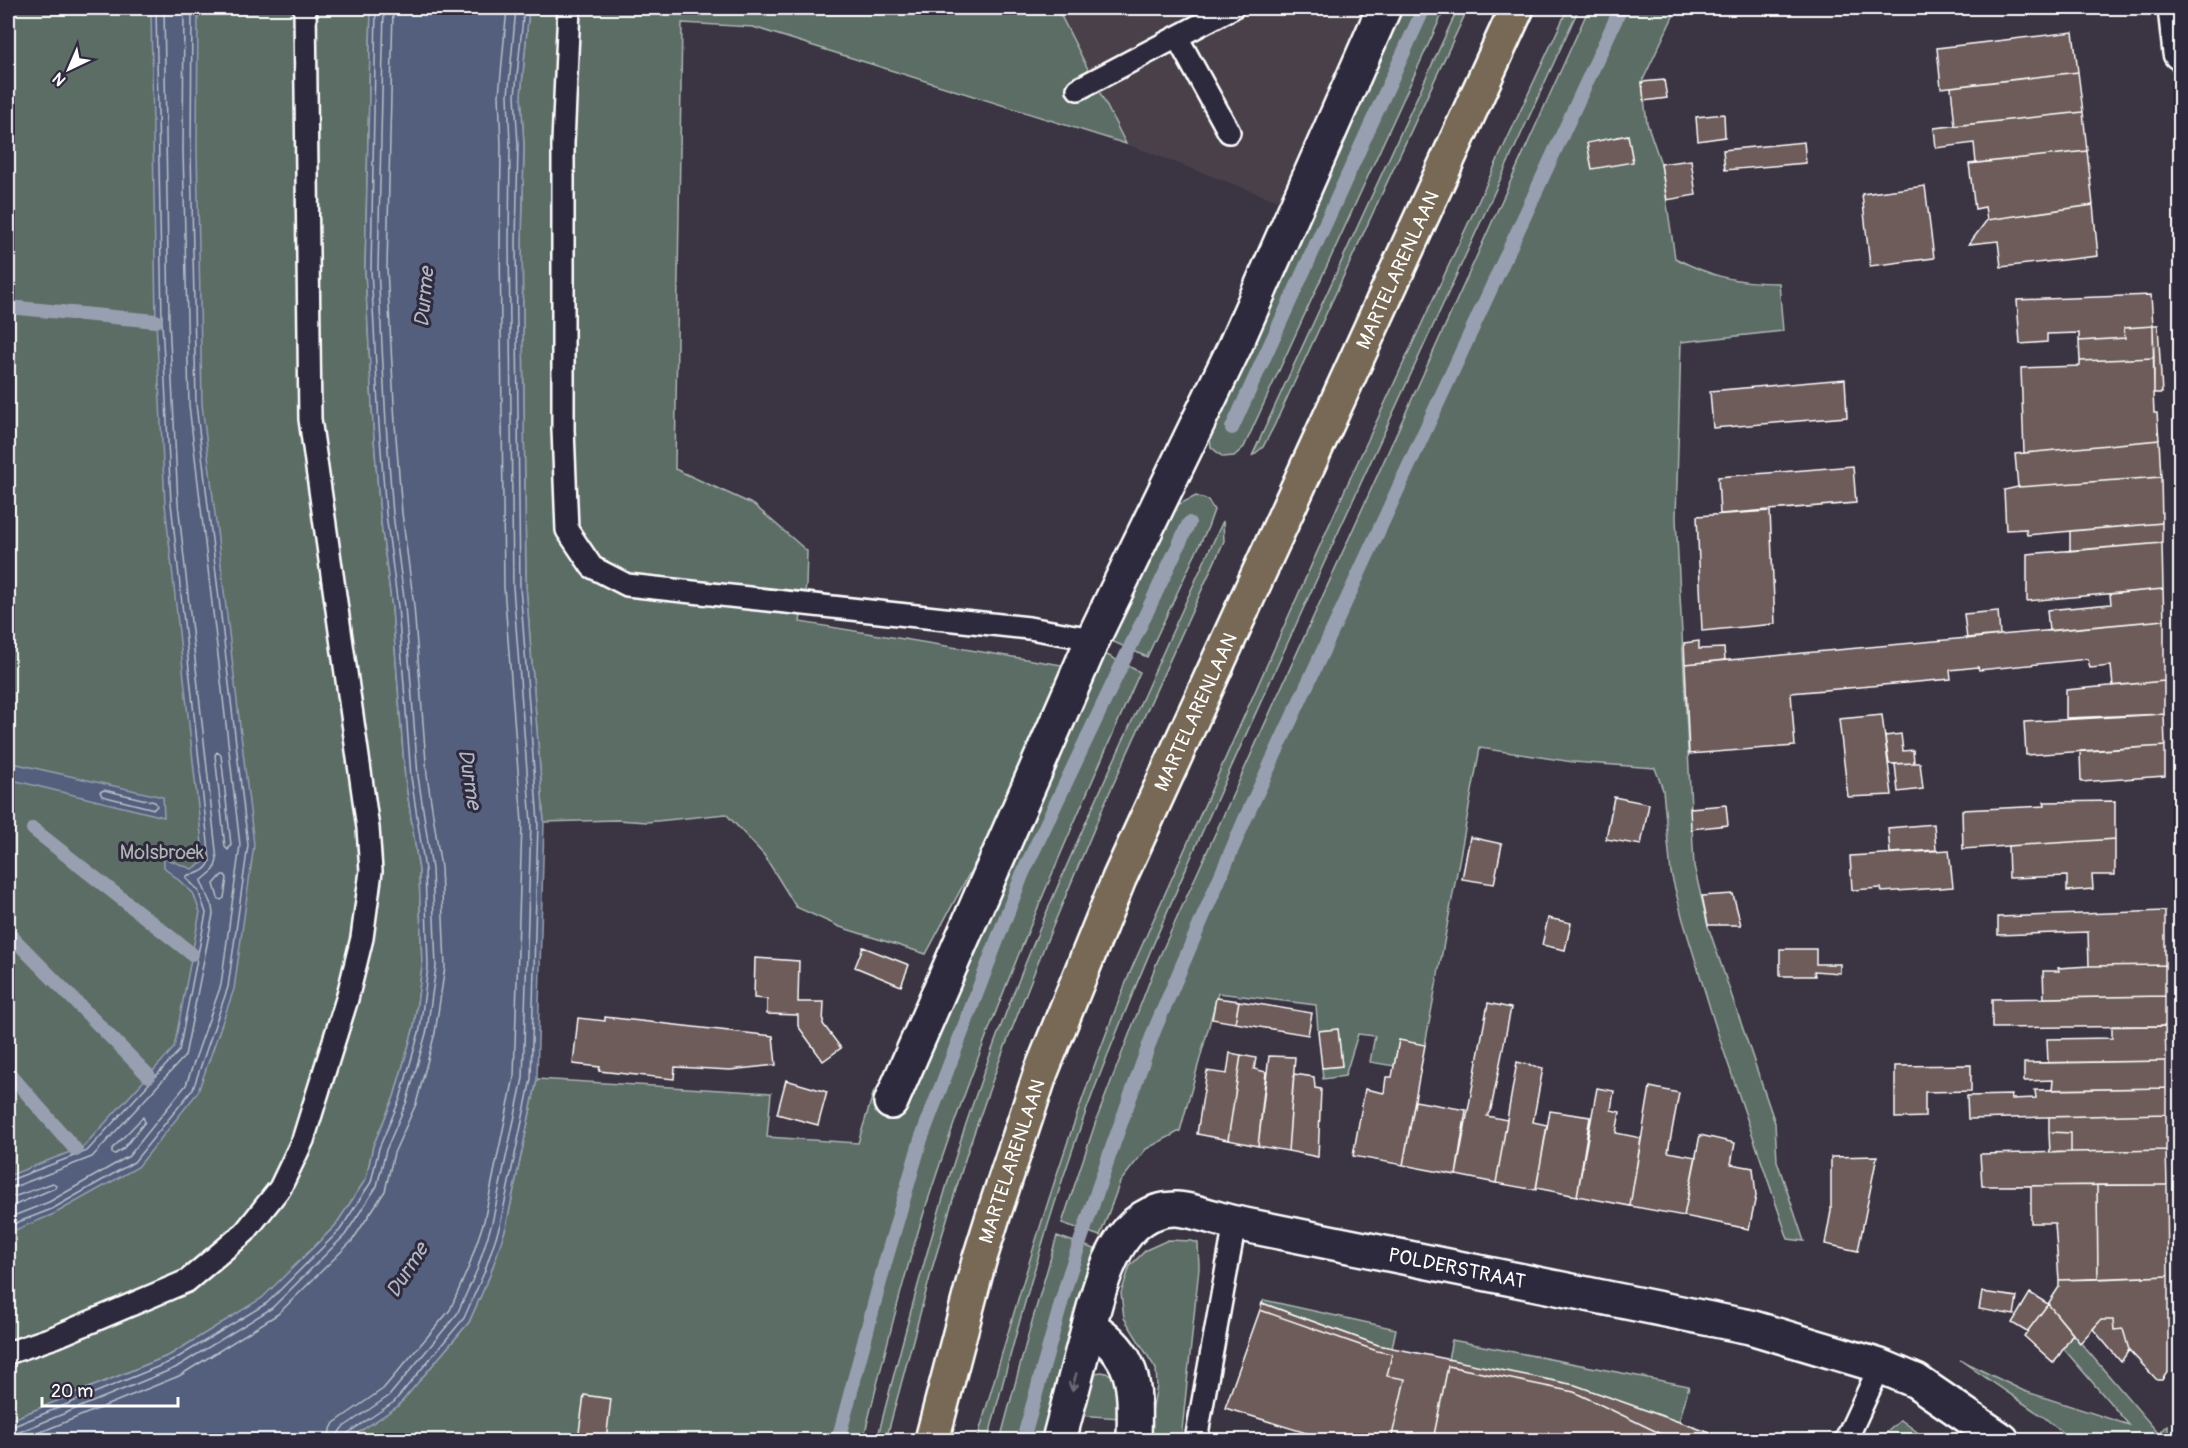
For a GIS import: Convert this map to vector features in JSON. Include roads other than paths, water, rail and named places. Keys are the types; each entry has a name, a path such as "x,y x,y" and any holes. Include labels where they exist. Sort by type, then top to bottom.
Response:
{"main road":[{"name":"MARTELARENLAAN","path":"932,1440 979,1261 994,1213 1041,1072 1114,890 1517,8"}],"street":[{"path":"891,1102 1093,639 1235,346 1384,8"},
{"path":"2175,8 2181,53"},
{"name":"POLDERSTRAAT","path":"1059,1440 1109,1261 1124,1238 1149,1215 1163,1210 1179,1209 1235,1223 1750,1327 1880,1366 1916,1381 2002,1440"},
{"path":"1089,1326 1101,1333 1121,1353 1132,1376 1135,1400 1134,1440"}],"lane":[{"path":"8,1353 56,1337 187,1281 245,1232 280,1188 303,1140 347,999 362,938 371,871 368,828 310,419 305,8"},
{"path":"570,8 563,143 567,530 592,567 627,585 1029,628 1093,639"},
{"path":"1078,89 1232,8"},
{"path":"1177,37 1229,132"},
{"path":"1196,1440 1235,1223"},
{"path":"1846,1440 1880,1366"}],"water":[{"path":"151,8 198,8 197,149 202,404 254,845 234,989 198,1092 138,1167 54,1214 8,1233 8,1176 83,1147 174,1048 200,912 193,893 164,867 164,858 192,869 204,862 165,504 156,321"},
{"name":"Durme","path":"371,8 529,8 521,95 524,145 522,242 526,586 544,822 537,1079 506,1227 490,1275 469,1322 398,1406 347,1440 8,1440 8,1421 170,1355 262,1298 335,1226 366,1179 373,1146 394,1097 414,1027 422,967 419,870 405,778 392,608 380,515 365,269"},
{"path":"8,762 163,797 164,817 8,779"}],"waterway":[{"path":"1232,428 1424,8"},
{"path":"1023,1440 1069,1275 1154,1031 1245,819 1621,8"},
{"path":"8,307 156,321"},
{"path":"838,1440 921,1139 1022,875 1189,523"},
{"path":"33,829 192,954"},
{"path":"8,933 149,1076"},
{"path":"8,1072 76,1150"}],"park label":[{"name":"Molsbroek","path":"162,852"}]}
